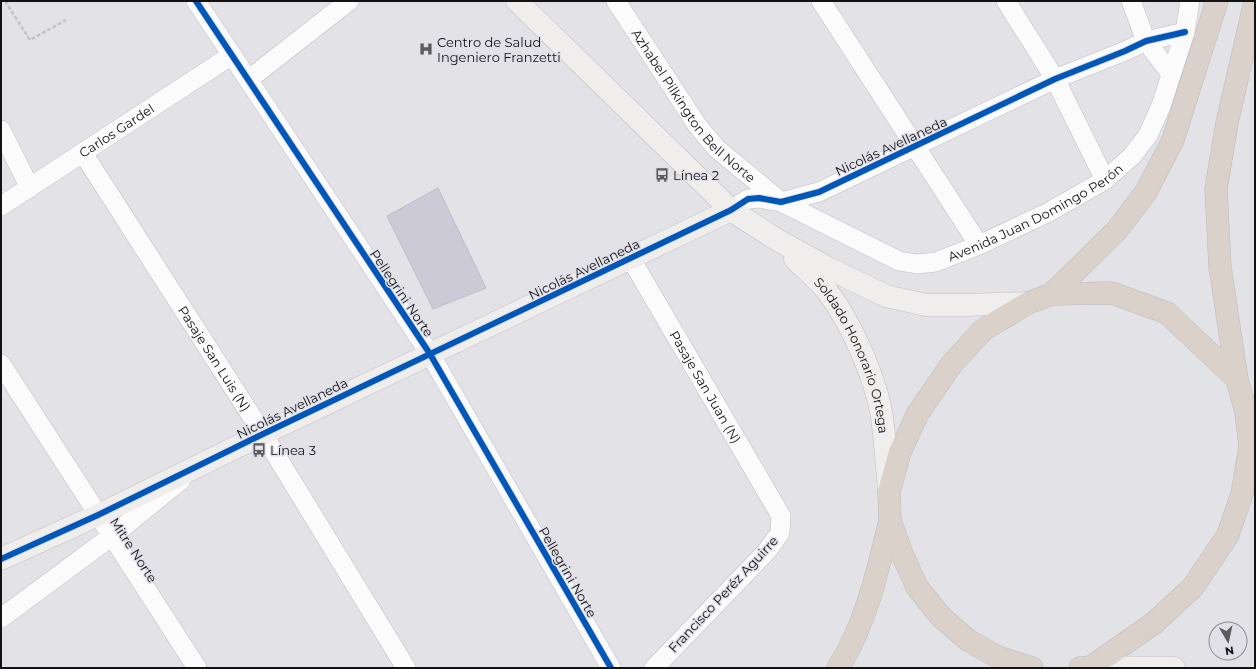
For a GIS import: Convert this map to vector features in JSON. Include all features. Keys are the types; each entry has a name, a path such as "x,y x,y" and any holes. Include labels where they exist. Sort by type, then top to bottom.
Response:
{"highway":[{"path":"1052,294 1117,230 1146,192 1173,140 1217,1"},
{"path":"1085,668 1154,623 1193,587 1228,535 1242,494 1250,446 1246,412 1237,379 1220,267 1216,189 1227,123 1251,35 1255,1"},
{"path":"838,668 858,629 872,591 890,520 889,492 900,452 918,413 950,365 983,330 1028,302 1052,294 1112,293 1167,313 1237,379"},
{"path":"890,520 902,554 917,587 941,617 969,641 998,657 1032,668"}],"street":[{"name":"Pellegrini Norte","path":"196,1 430,354 611,668"},
{"path":"248,80 349,1"},
{"name":"Soldado Honorario Ortega","path":"517,1 731,210 774,238 828,268 886,296 926,305 1028,302"},
{"name":"Azhabel Pilkington Bell Norte","path":"616,1 697,125 716,148 781,202"},
{"path":"821,1 979,245"},
{"path":"1006,1 1055,79 1105,180"},
{"path":"1131,1 1146,40 1171,74"},
{"name":"Avenida Juan Domingo Perón","path":"781,202 899,261 917,264 936,262 979,245 1047,213 1105,180 1132,156 1148,135 1161,106 1185,32 1190,1"},
{"name":"Nicolás Avellaneda","path":"1,559 98,515 263,434 631,259 731,210 748,199 759,198 781,202 819,192 1055,79 1125,51 1146,40 1185,32"},
{"name":"Carlos Gardel","path":"1,206 232,55"},
{"path":"1,130 30,188"},
{"name":"Pasaje San Luis (N)","path":"84,153 263,434 406,668"},
{"name":"Soldado Honorario Ortega","path":"774,238 827,291 860,349 873,384 882,416 889,492"},
{"name":"Pasaje San Juan (N)","path":"631,259 781,516"},
{"name":"Mitre Norte","path":"1,364 197,668"},
{"path":"1250,446 1255,475"},
{"path":"1,618 112,536 199,465"},
{"name":"Francisco Peréz Aguirre","path":"654,668 767,551 780,533 781,516"},
{"path":"1085,668 1174,668"}],"path":[{"path":"3,1 30,40 66,20"}],"building":[{"path":"438,188 486,288 433,309 387,216"}],"cycle path":[{"path":"196,1 430,354 611,668"},
{"path":"1,559 98,515 263,434 731,210 748,199 759,198 781,202 819,192 1055,79 1146,41 1185,32"}],"place":[{"name":"Centro de Salud Ingeniero Franzetti","path":"426,49"},
{"name":"Línea 2","path":"662,175"},
{"name":"Línea 3","path":"259,450"}]}
